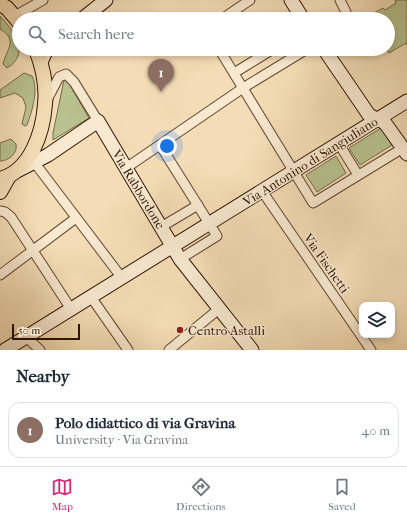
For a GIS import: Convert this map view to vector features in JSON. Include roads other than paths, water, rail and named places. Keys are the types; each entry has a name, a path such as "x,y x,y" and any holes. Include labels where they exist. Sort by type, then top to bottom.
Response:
{"main road":[{"path":"91,12 106,0"},
{"path":"291,0 299,12"},
{"path":"0,3 12,14"},
{"path":"32,159 46,103 38,56"},
{"path":"329,56 370,115 385,123 405,151"},
{"name":"Via Antonino di Sangiuliano","path":"173,247 407,101"},
{"path":"0,192 8,176 32,159 101,126"},
{"name":"Via Rabbordone","path":"101,126 180,259 220,308 247,348"},
{"path":"5,350 173,247"}],"street":[{"path":"25,12 43,0"},
{"path":"232,12 250,0"},
{"path":"340,0 346,12"},
{"path":"223,56 234,74 241,92 313,203 358,175 405,151"},
{"path":"234,74 262,56"},
{"path":"126,168 296,56"},
{"path":"46,103 54,83 59,77 66,74 74,82 101,126"},
{"path":"339,144 358,175"},
{"path":"160,145 197,203 212,222 217,236 180,259"},
{"path":"32,159 122,278"},
{"name":"Via Fischetti","path":"262,191 371,350"},
{"path":"161,227 197,203"},
{"path":"0,211 5,212 11,217 34,250 71,309"},
{"path":"0,274 76,218"},
{"path":"91,297 128,350"},
{"path":"168,350 220,308"},
{"path":"26,337 40,350"}],"place":[{"name":"Polo didattico di via Gravina","path":"161,92"},
{"name":"Centro Astalli","path":"180,330"}]}
